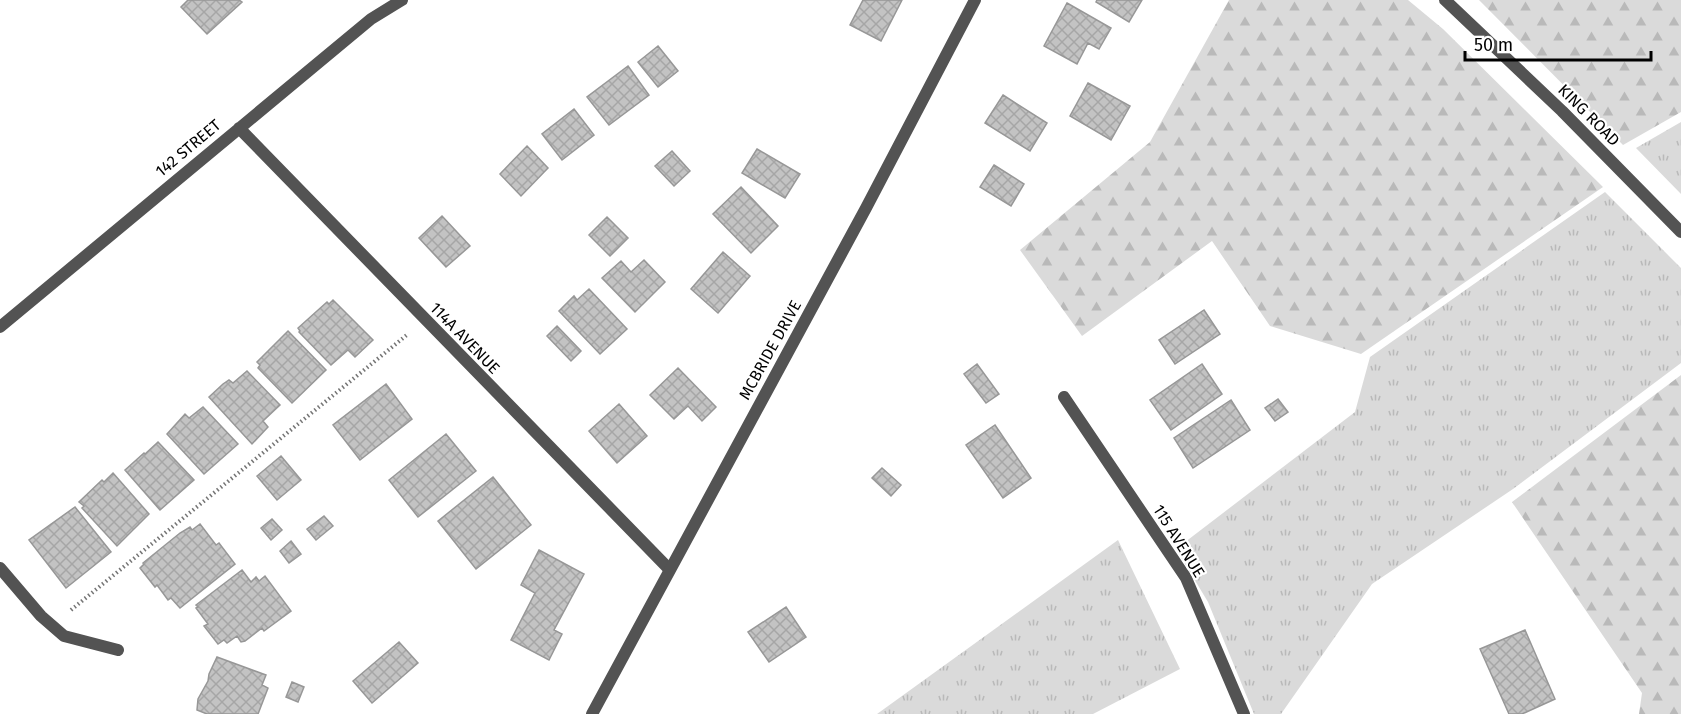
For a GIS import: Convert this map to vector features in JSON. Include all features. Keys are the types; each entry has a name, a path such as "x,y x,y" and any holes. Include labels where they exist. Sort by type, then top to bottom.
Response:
{"street":[{"name":"142 STREET","path":"0,327 371,19 402,0"},
{"name":"MCBRIDE DRIVE","path":"591,714 860,218 975,0"},
{"name":"KING ROAD","path":"1445,0 1554,103 1681,232"},
{"name":"114A AVENUE","path":"239,128 669,569"},
{"name":"115 AVENUE","path":"1064,397 1186,578 1244,714"},
{"path":"0,568 40,616 64,636 118,650"}],"path":[{"path":"71,609 408,334"}],"green space":[{"path":"1229,0 1408,0 1443,29 1603,187 1361,354 1270,326 1212,241 1082,336 1020,250 1150,142"},
{"path":"1479,0 1681,0 1681,112 1623,145"},
{"path":"1681,122 1681,194 1636,148"},
{"path":"1605,192 1681,268 1681,363 1513,489 1372,584 1281,714 1254,714 1208,602 1176,549 1355,412 1370,357"},
{"path":"1681,375 1681,714 1639,714 1642,693 1512,502"},
{"path":"1118,540 1180,669 1093,714 877,714"}],"building":[{"path":"188,0 239,0 242,2 207,34 181,7"},
{"path":"863,0 902,0 881,41 850,25"},
{"path":"1097,0 1142,0 1129,22 1096,2"},
{"path":"1067,3 1111,28 1099,49 1088,43 1077,64 1044,46"},
{"path":"658,46 678,71 658,87 638,62"},
{"path":"628,66 649,95 609,125 587,97"},
{"path":"1088,83 1130,106 1111,140 1070,116"},
{"path":"1003,95 1047,123 1030,151 985,123"},
{"path":"574,109 594,135 562,160 542,134"},
{"path":"527,146 548,168 521,196 500,174"},
{"path":"757,149 800,174 785,198 742,173"},
{"path":"672,151 690,171 674,186 655,166"},
{"path":"994,165 1024,184 1011,206 980,187"},
{"path":"741,187 778,226 751,253 713,214"},
{"path":"442,216 470,246 446,267 419,238"},
{"path":"607,217 628,238 610,256 589,235"},
{"path":"723,252 750,276 718,313 691,289"},
{"path":"644,260 665,282 635,312 602,278 621,261 631,272"},
{"path":"589,289 627,329 600,354 559,311 574,296 577,300"},
{"path":"333,300 373,340 355,357 348,350 331,365 299,332 298,328 327,302 329,304"},
{"path":"1204,310 1220,334 1175,364 1159,340"},
{"path":"557,326 581,351 571,361 547,336"},
{"path":"288,331 326,370 292,403 258,368 260,365 257,362"},
{"path":"977,364 999,394 986,403 964,374"},
{"path":"1202,364 1222,394 1171,430 1150,400"},
{"path":"678,368 716,407 702,421 688,406 674,419 650,395"},
{"path":"247,371 280,405 263,421 268,427 252,444 209,397 223,384 229,380 233,383"},
{"path":"386,384 412,419 360,460 333,425"},
{"path":"1278,399 1288,412 1275,421 1265,408"},
{"path":"1231,400 1250,430 1193,468 1174,438"},
{"path":"619,404 647,436 617,463 589,431"},
{"path":"203,407 238,444 204,474 167,434 185,414 189,418"},
{"path":"995,425 1031,478 1003,498 966,445"},
{"path":"446,434 476,471 418,517 389,480"},
{"path":"158,442 194,480 160,510 125,470"},
{"path":"281,456 301,480 277,500 257,476"},
{"path":"882,468 901,485 891,496 872,478"},
{"path":"113,473 149,514 117,546 79,502 102,480 104,482"},
{"path":"493,477 531,525 476,569 438,521"},
{"path":"75,507 111,552 66,588 29,540"},
{"path":"324,516 333,526 316,540 307,529"},
{"path":"272,519 282,530 271,540 261,528"},
{"path":"200,524 235,564 180,608 171,598 168,600 157,585 155,587 140,568 180,533 190,527 192,530"},
{"path":"291,541 301,554 289,563 280,551"},
{"path":"539,550 584,574 554,630 562,634 549,660 511,640 535,593 521,585"},
{"path":"242,570 251,582 256,577 259,581 265,576 291,611 264,631 262,628 245,641 241,642 237,636 227,643 224,640 218,644 204,626 208,624 196,605"},
{"path":"786,607 806,637 769,662 748,632"},
{"path":"1525,630 1555,699 1522,714 1509,714 1480,649"},
{"path":"399,642 418,663 372,703 353,681"},
{"path":"217,657 266,675 262,685 268,688 258,714 207,714 197,710 198,699"},
{"path":"292,682 304,687 298,702 286,697"}]}
